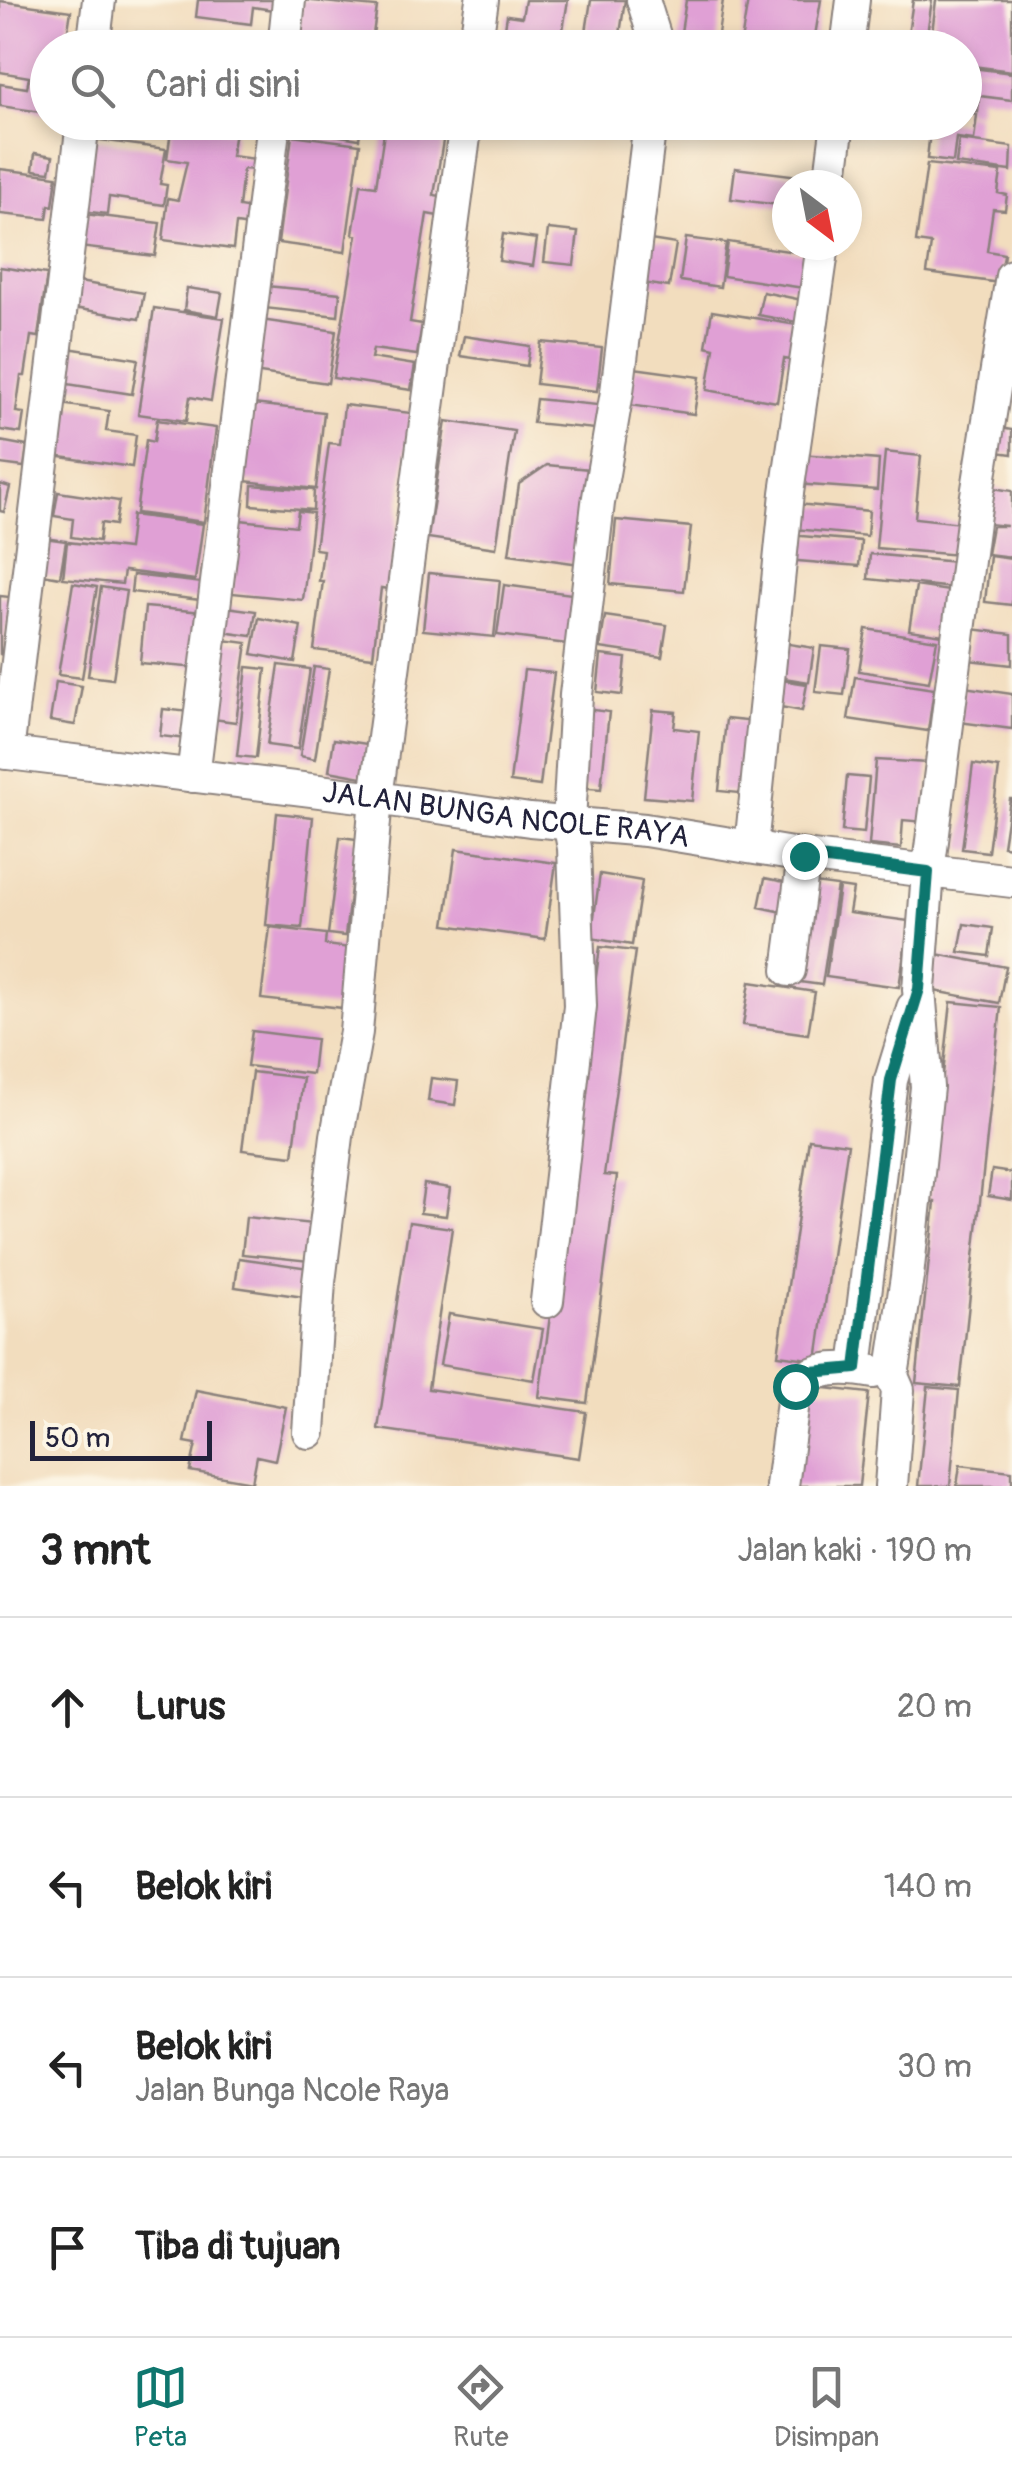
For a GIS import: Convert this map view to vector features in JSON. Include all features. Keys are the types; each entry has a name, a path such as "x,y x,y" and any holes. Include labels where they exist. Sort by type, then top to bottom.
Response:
{"street":[{"path":"95,30 99,0"},
{"path":"286,30 290,0"},
{"path":"478,30 482,0"},
{"path":"643,0 652,30"},
{"path":"849,30 853,0"},
{"path":"3,753 81,140"},
{"path":"194,776 272,140"},
{"path":"310,1432 320,1282 337,1136 356,1032 376,798 464,140"},
{"path":"547,1301 580,1006 574,848 569,822 576,695 648,140"},
{"path":"832,170 836,140"},
{"path":"751,847 787,493 821,260"},
{"path":"891,1486 898,1390 892,1376 927,1087 919,989 928,872 974,514 1012,276"},
{"name":"JALAN BUNGA NCOLE RAYA","path":"3,753 1012,880"},
{"path":"789,970 804,856"},
{"path":"856,1368 891,1080 919,989"},
{"path":"782,1486 795,1386 812,1372 856,1368 892,1376"}],"building":[{"path":"198,0 274,0 273,10 253,7 251,24 196,17"},
{"path":"302,0 377,7 374,30 298,30"},
{"path":"525,0 568,0 563,30 505,30 507,15 522,17"},
{"path":"591,0 625,0 621,30 586,30"},
{"path":"686,0 723,0 719,30 681,30"},
{"path":"748,0 821,0 816,30 743,30"},
{"path":"913,0 932,0 928,30 909,30"},
{"path":"936,0 1012,0 1012,71 982,67 982,30 932,30"},
{"path":"0,1 71,11 68,30 30,30 30,110 0,106 0,84 27,88 29,77 0,72"},
{"path":"982,69 1012,73 1012,100 982,96"},
{"path":"93,140 166,149 160,184 167,185 164,205 109,197 107,214 82,211"},
{"path":"170,140 234,140 231,156 256,159 254,170 243,169 239,207 252,209 250,226 236,224 233,249 163,240 168,198 178,200 187,162 167,159"},
{"path":"291,140 360,144 345,252 278,243"},
{"path":"383,140 443,140 434,195 441,196 438,216 427,214 410,322 422,324 417,355 373,349 371,358 415,365 411,390 333,378 357,235 353,234 361,184 376,186"},
{"path":"929,140 956,140 953,162 927,159"},
{"path":"959,140 1012,147 1011,171 956,164"},
{"path":"35,153 53,156 50,172 33,170"},
{"path":"927,164 1001,172 998,193 1007,195 1005,210 993,209 987,251 1004,254 1000,283 927,273 931,244 916,242"},
{"path":"735,168 772,173 772,204 731,199"},
{"path":"0,169 57,176 47,219 0,214"},
{"path":"84,214 160,223 155,256 79,247"},
{"path":"548,229 578,232 574,265 544,262"},
{"path":"503,234 537,239 533,266 499,261"},
{"path":"686,238 726,243 720,287 680,281"},
{"path":"644,239 676,244 669,287 637,282"},
{"path":"728,242 772,249 772,260 808,260 804,288 723,276"},
{"path":"0,267 47,274 38,337 31,336 25,376 21,376 16,412 24,413 21,433 0,430"},
{"path":"79,282 144,293 139,319 74,308"},
{"path":"266,286 340,293 338,316 264,308"},
{"path":"187,288 222,293 218,316 184,310"},
{"path":"763,292 807,301 802,323 758,315"},
{"path":"154,308 224,318 211,401 190,397 186,421 138,414"},
{"path":"712,311 797,325 791,360 784,359 777,402 707,390 714,348 706,346"},
{"path":"261,320 336,331 328,383 253,372"},
{"path":"464,336 530,346 527,366 460,356"},
{"path":"541,342 602,348 597,391 536,384"},
{"path":"68,348 138,359 132,394 61,383"},
{"path":"634,368 700,377 694,414 629,405"},
{"path":"536,399 598,405 595,429 533,423"},
{"path":"61,404 109,411 106,431 136,435 132,467 53,456"},
{"path":"253,404 324,412 316,489 244,481"},
{"path":"344,405 411,413 389,589 381,588 373,657 314,650 323,581 319,581 323,550 315,549 329,443 340,444"},
{"path":"157,420 216,428 204,522 136,513 146,440 154,442"},
{"path":"446,421 514,431 496,548 428,538"},
{"path":"1000,428 1012,430 1012,454 997,452"},
{"path":"0,441 27,446 24,467 0,464"},
{"path":"885,452 921,456 915,518 962,523 959,555 876,548"},
{"path":"799,454 879,460 877,490 796,484"},
{"path":"547,465 589,469 580,564 509,554 519,484"},
{"path":"0,484 10,487 4,512 0,511"},
{"path":"252,485 314,490 313,510 251,505"},
{"path":"993,488 1012,491 1012,557 987,554 992,526 1007,526 987,524"},
{"path":"58,492 119,501 115,525 101,523 99,541 71,537 73,519 54,516"},
{"path":"797,504 869,511 867,536 794,529"},
{"path":"298,511 313,513 303,600 232,593 240,520 296,526"},
{"path":"132,515 203,524 195,580 124,571 122,584 63,578 67,542 128,549"},
{"path":"616,520 691,527 684,591 610,584"},
{"path":"789,535 861,541 859,566 786,560"},
{"path":"37,537 66,541 60,577 31,572"},
{"path":"870,554 956,562 954,588 868,579"},
{"path":"990,556 1012,559 1012,605 985,602"},
{"path":"429,573 500,580 494,637 423,630"},
{"path":"133,575 203,583 201,600 131,592"},
{"path":"73,583 97,587 82,678 58,675"},
{"path":"504,585 572,594 575,645 497,635"},
{"path":"916,586 949,591 943,635 909,630"},
{"path":"101,587 126,591 113,679 88,676"},
{"path":"0,596 10,597 2,655 0,654"},
{"path":"219,606 256,611 252,636 215,631"},
{"path":"145,607 203,612 198,668 140,663"},
{"path":"605,616 667,625 662,657 600,648"},
{"path":"259,618 301,626 295,662 252,654"},
{"path":"866,629 937,640 929,682 859,671"},
{"path":"972,629 1012,634 1012,665 968,660"},
{"path":"216,639 247,643 236,722 205,718"},
{"path":"777,642 814,648 809,682 771,676"},
{"path":"821,646 850,649 844,695 815,692"},
{"path":"601,655 626,658 622,695 597,692"},
{"path":"279,665 310,669 298,749 267,745"},
{"path":"247,667 266,669 256,758 237,756"},
{"path":"314,667 329,669 315,759 300,756"},
{"path":"524,670 554,673 540,786 510,782"},
{"path":"855,677 934,689 928,731 848,719"},
{"path":"775,679 807,684 802,711 770,705"},
{"path":"56,682 82,686 75,725 50,721"},
{"path":"964,687 1012,694 1012,729 959,722"},
{"path":"163,709 190,712 187,739 160,736"},
{"path":"586,709 609,712 601,789 577,787"},
{"path":"653,710 676,712 674,728 699,731 692,801 644,797"},
{"path":"726,719 757,722 749,794 719,791"},
{"path":"334,739 367,744 362,777 329,771"},
{"path":"876,760 928,763 924,822 903,820 901,848 869,845"},
{"path":"973,764 999,768 988,852 962,849"},
{"path":"847,776 869,778 864,833 842,831"},
{"path":"1012,799 1012,847 1003,846"},
{"path":"277,813 313,817 302,928 266,925"},
{"path":"340,837 357,839 345,936 328,934"},
{"path":"456,849 556,863 545,939 445,925"},
{"path":"600,874 642,881 632,945 591,938"},
{"path":"765,878 789,883 783,912 759,907"},
{"path":"807,882 837,886 822,985 792,981"},
{"path":"839,887 853,889 849,913 909,921 899,987 826,977"},
{"path":"964,924 993,928 989,956 959,952"},
{"path":"270,927 326,934 325,945 351,948 343,1008 261,999"},
{"path":"600,947 635,951 604,1175 617,1176 587,1403 539,1397"},
{"path":"936,954 1006,967 999,1003 929,990"},
{"path":"750,982 815,992 808,1034 743,1025"},
{"path":"951,1002 1001,1007 960,1387 916,1383 935,1202 929,1201"},
{"path":"252,1031 316,1039 312,1074 247,1066"},
{"path":"252,1072 303,1078 293,1156 242,1150"},
{"path":"431,1078 458,1081 455,1105 428,1101"},
{"path":"809,1139 848,1144 817,1360 778,1355"},
{"path":"992,1170 1012,1173 1012,1200 988,1196"},
{"path":"424,1184 450,1188 446,1216 420,1213"},
{"path":"246,1217 313,1224 309,1261 242,1254"},
{"path":"409,1222 452,1228 428,1389 586,1412 579,1458 378,1429"},
{"path":"239,1258 309,1268 304,1297 235,1287"},
{"path":"449,1314 543,1329 534,1380 440,1365"},
{"path":"799,1385 869,1393 859,1486 790,1486"},
{"path":"928,1387 959,1390 950,1486 918,1486"},
{"path":"196,1390 286,1407 275,1460 257,1456 252,1482 190,1471 196,1444 185,1442"},
{"path":"960,1465 1012,1471 1012,1486 957,1486"}],"route":[{"path":"795,1386 812,1372 856,1368 891,1080 919,989 928,872 804,856"}]}
